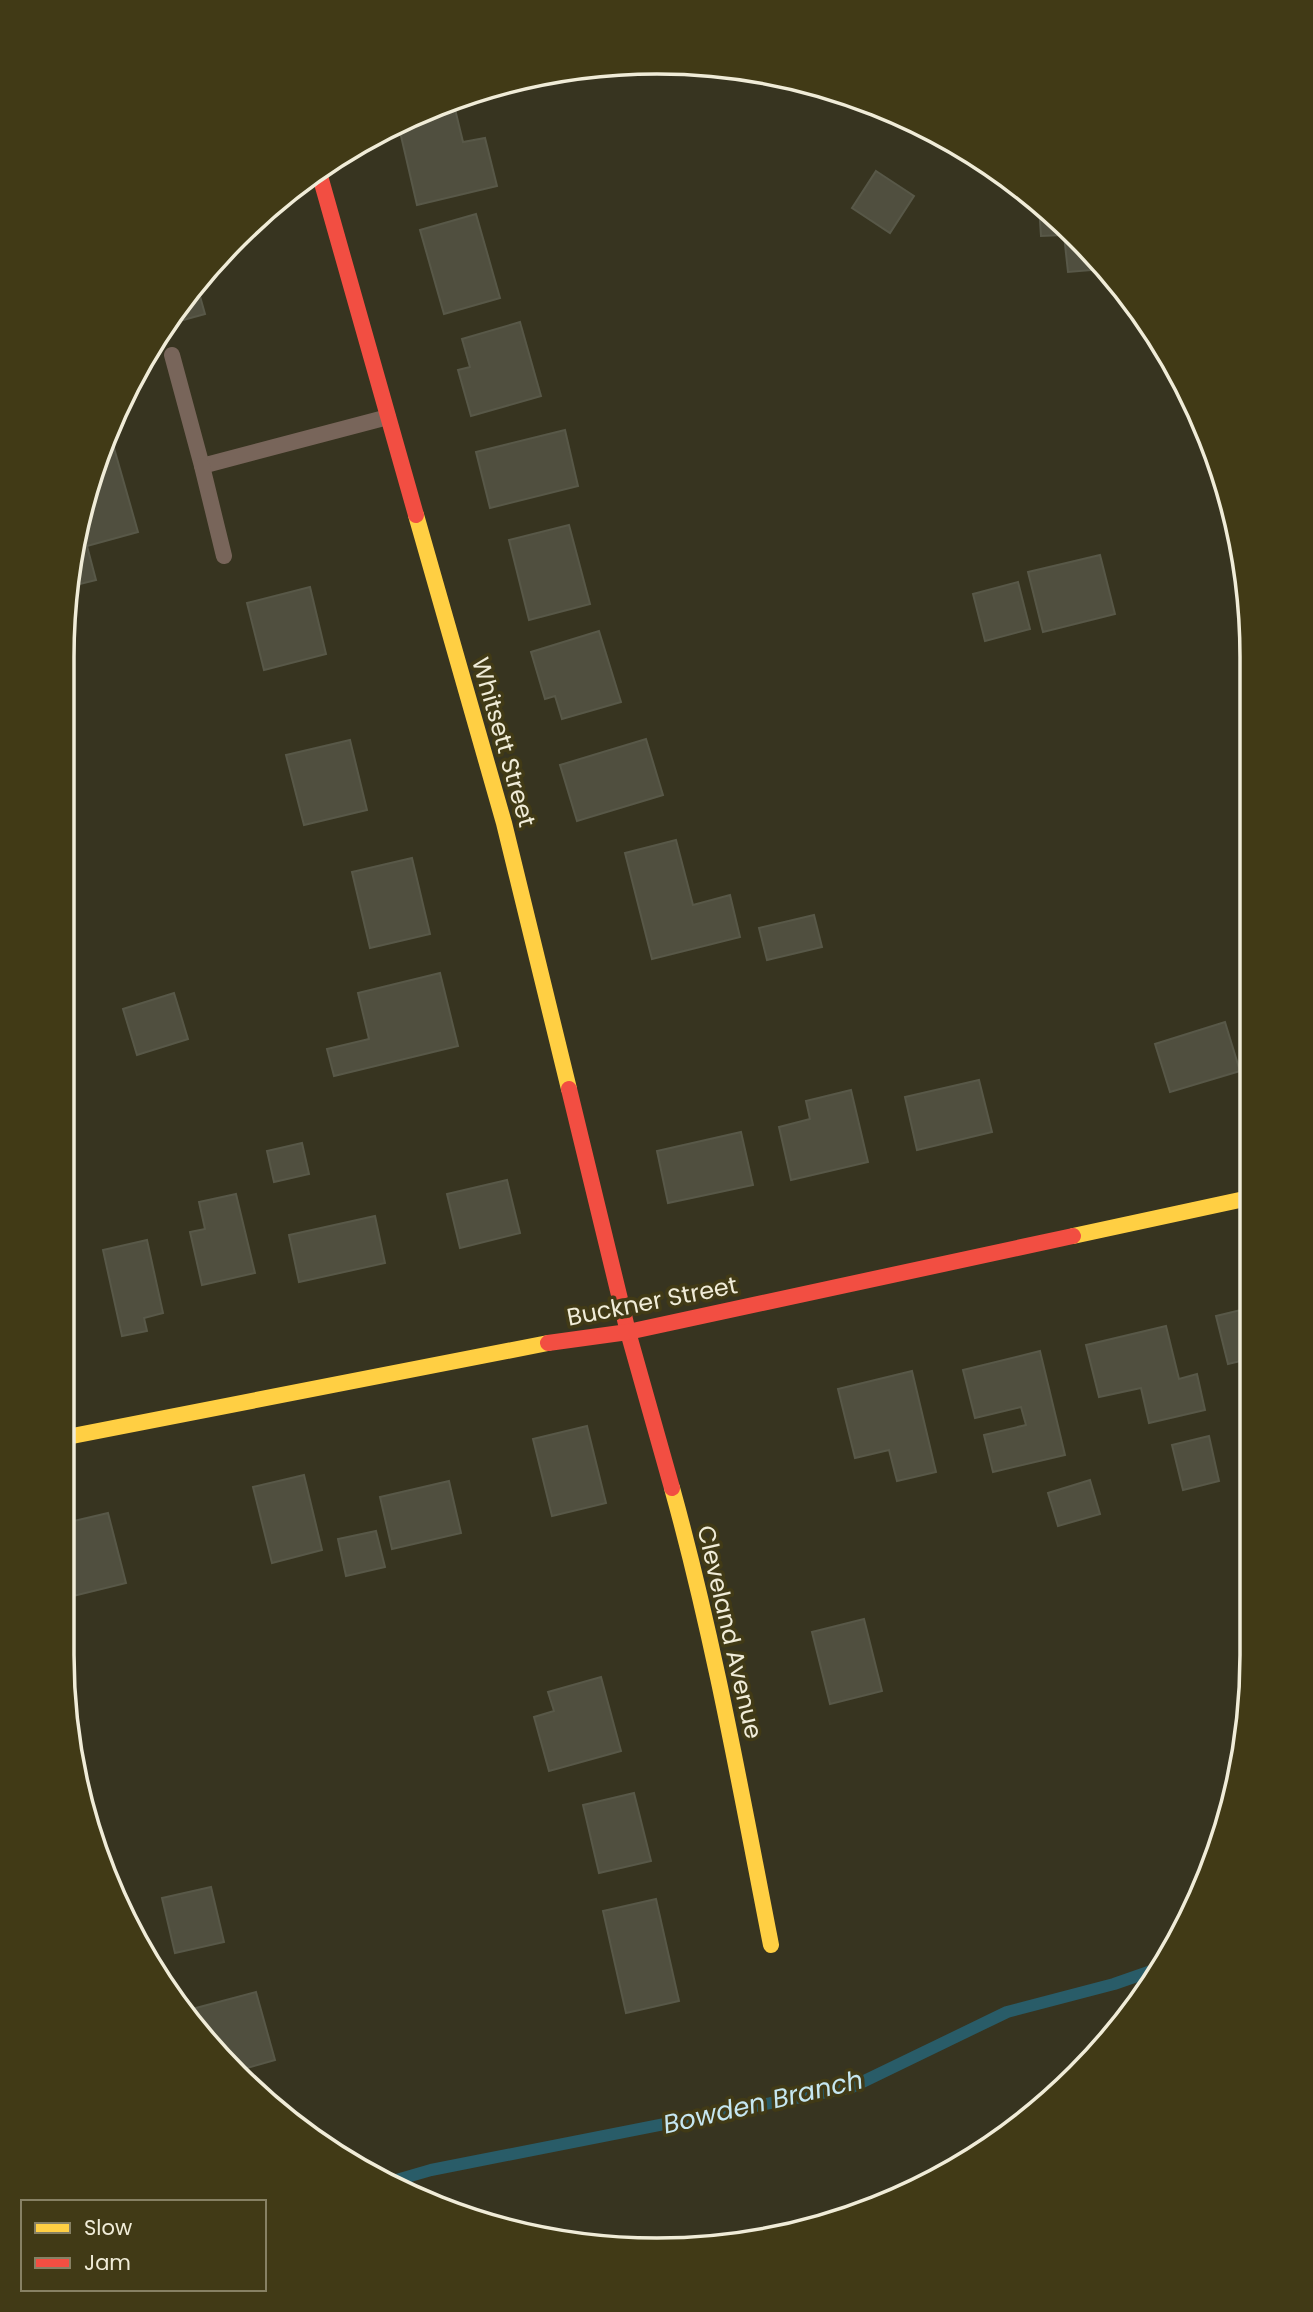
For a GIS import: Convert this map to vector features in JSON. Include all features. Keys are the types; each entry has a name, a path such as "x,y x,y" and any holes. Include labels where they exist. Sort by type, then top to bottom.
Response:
{"street":[{"name":"Whitsett Street","path":"321,180 504,823 628,1332"},
{"name":"Buckner Street","path":"74,1436 531,1345 628,1332 1240,1200"},
{"name":"Cleveland Avenue","path":"628,1332 695,1568 771,1945"}],"lane":[{"path":"172,355 224,556"},
{"path":"202,466 388,417"}],"building":[{"path":"455,109 463,142 485,138 497,186 417,205 400,133"},
{"path":"876,171 914,196 890,233 852,208"},
{"path":"476,214 500,298 444,314 420,230"},
{"path":"1040,217 1060,235 1041,236"},
{"path":"1065,240 1093,270 1068,272"},
{"path":"200,295 205,314 181,321"},
{"path":"520,322 541,396 471,416 458,370 470,367 462,339"},
{"path":"565,430 578,486 490,508 476,452"},
{"path":"113,445 138,532 87,546 96,580 78,585 93,506"},
{"path":"569,525 590,604 529,620 509,540"},
{"path":"1100,555 1115,614 1043,632 1028,572"},
{"path":"1018,582 1030,629 985,641 973,594"},
{"path":"310,587 326,654 264,670 247,603"},
{"path":"599,631 621,702 562,719 555,696 545,699 531,652"},
{"path":"646,739 663,795 577,821 560,765"},
{"path":"350,740 367,810 304,825 286,755"},
{"path":"676,840 693,905 730,895 740,937 652,959 625,853"},
{"path":"412,858 430,934 370,948 352,872"},
{"path":"814,915 822,947 767,960 759,928"},
{"path":"440,973 458,1046 334,1076 327,1049 369,1039 358,993"},
{"path":"174,993 188,1039 137,1055 123,1009"},
{"path":"1225,1022 1240,1071 1170,1092 1155,1044"},
{"path":"979,1080 992,1132 917,1150 905,1097"},
{"path":"851,1090 868,1162 791,1180 779,1127 810,1119 806,1101"},
{"path":"741,1132 753,1185 668,1203 657,1151"},
{"path":"302,1143 309,1174 274,1182 267,1151"},
{"path":"507,1180 520,1233 460,1248 447,1194"},
{"path":"236,1194 255,1273 202,1285 190,1232 205,1229 199,1202"},
{"path":"375,1216 385,1263 299,1282 289,1235"},
{"path":"147,1240 163,1313 144,1318 147,1331 122,1336 103,1250"},
{"path":"1240,1310 1240,1361 1228,1364 1216,1316"},
{"path":"1166,1326 1179,1379 1197,1374 1205,1410 1149,1423 1141,1388 1099,1397 1086,1345"},
{"path":"1040,1351 1065,1455 993,1472 984,1435 1026,1425 1021,1407 975,1418 963,1370"},
{"path":"912,1371 936,1472 897,1481 889,1450 855,1458 838,1389"},
{"path":"587,1426 606,1503 552,1516 533,1439"},
{"path":"1209,1436 1219,1481 1183,1490 1172,1445"},
{"path":"304,1475 322,1550 272,1563 253,1487"},
{"path":"1090,1480 1100,1514 1058,1526 1048,1493"},
{"path":"449,1481 461,1533 392,1549 380,1497"},
{"path":"108,1513 126,1583 74,1596 74,1521"},
{"path":"376,1531 385,1567 346,1576 338,1539"},
{"path":"864,1619 882,1691 830,1704 812,1632"},
{"path":"601,1677 621,1751 549,1771 534,1717 554,1711 548,1692"},
{"path":"634,1793 651,1861 599,1873 583,1805"},
{"path":"211,1887 224,1942 175,1953 162,1898"},
{"path":"656,1899 679,2001 626,2013 603,1911"},
{"path":"256,1992 275,2060 245,2069 193,2009"}],"waterway":[{"name":"Bowden Branch","path":"401,2179 431,2170 852,2087 1007,2012 1145,1973"}],"traffic: slow":[{"path":"416,515 504,823 569,1089"},
{"path":"1073,1236 1240,1200"},
{"path":"74,1436 548,1343"},
{"path":"672,1488 714,1659 771,1945"}],"traffic: jam":[{"path":"321,180 416,515"},
{"path":"569,1089 628,1332 672,1488"},
{"path":"548,1343 628,1332 1073,1236"}]}
